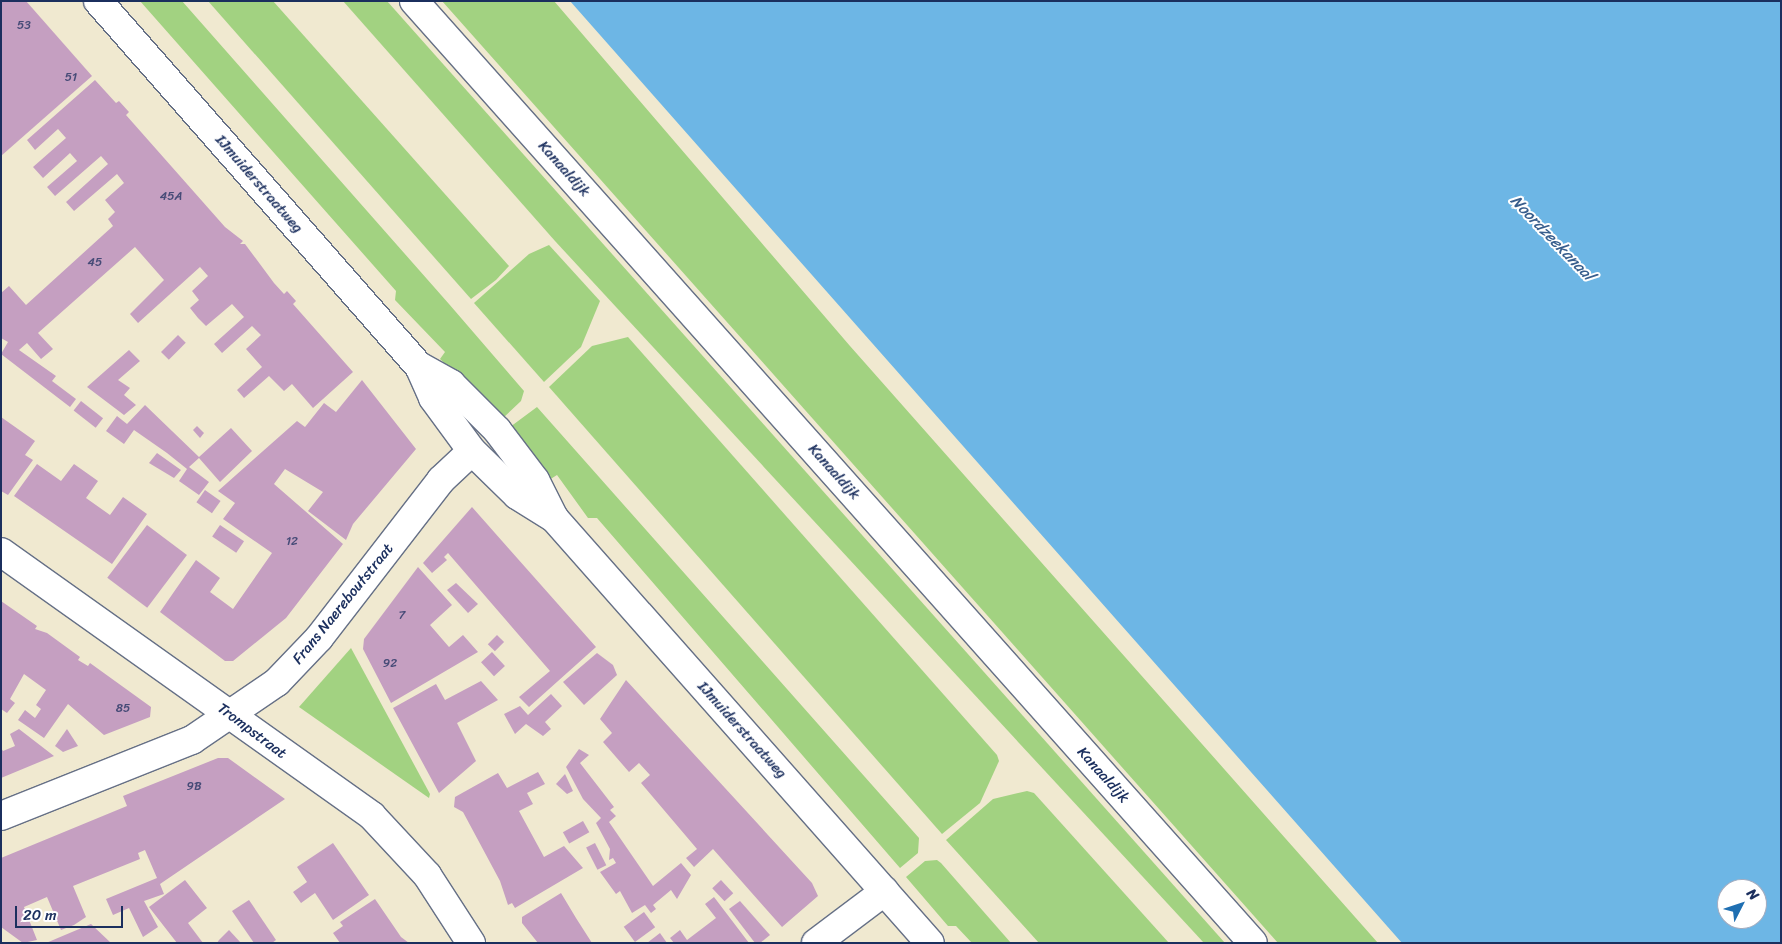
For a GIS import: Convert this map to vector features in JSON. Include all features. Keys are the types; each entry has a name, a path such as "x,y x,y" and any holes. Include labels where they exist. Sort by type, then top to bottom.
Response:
{"street":[{"name":"IJmuiderstraatweg","path":"98,1 420,366 451,384 497,430 535,480 554,518 930,943"},
{"name":"Kanaaldijk","path":"414,1 1253,943"},
{"name":"IJmuiderstraatweg","path":"420,366 433,398 472,451 517,495 554,518"},
{"name":"Frans Naereboutstraat","path":"1,816 192,740 277,682 307,653 441,480 472,451"},
{"name":"Trompstraat","path":"1,552 372,816 401,844 471,943"},
{"path":"816,943 885,891"}],"green space":[{"path":"140,1 182,1 449,304 524,391 521,401 503,418 440,359 445,352 395,300 396,291"},
{"path":"208,1 273,1 509,266 496,280 471,299"},
{"path":"343,1 387,1 1225,943 1204,943 555,241"},
{"path":"442,1 554,1 850,346 1378,943 1278,943"},
{"path":"549,245 600,301 581,347 544,382 474,303 529,254"},
{"path":"628,337 997,755 999,761 980,803 942,834 549,387 592,346"},
{"path":"537,407 919,838 918,853 900,868 597,518 588,518 557,475 549,480 510,427"},
{"path":"351,648 430,794 429,798 299,707"},
{"path":"1027,791 1034,793 1169,943 1039,943 946,840 993,799"},
{"path":"937,860 1011,943 972,943 956,926 948,926 906,877 925,861"}],"water":[{"name":"Noordzeekanaal","path":"570,1 1781,1 1781,943 1402,943"}],"building":[{"path":"1,1 26,1 92,76 1,156"},
{"path":"95,80 116,103 119,101 129,112 126,115 225,227 243,241 240,244 245,244 284,294 287,291 296,301 293,304 353,372 313,408 292,384 284,391 269,376 244,398 237,390 262,367 246,349 261,335 252,326 222,353 214,344 244,317 232,304 206,326 198,318 190,308 199,300 192,291 208,276 200,267 138,323 130,314 164,280 135,247 38,333 53,349 41,359 27,343 19,350 56,376 52,381 76,399 70,407 1,354 8,342 1,338 1,293 9,286 26,305 113,226 108,219 115,212 105,200 124,183 117,174 74,211 66,202 108,164 101,156 55,196 47,187 77,161 70,153 43,178 33,167 66,138 58,129 35,150 27,140"},
{"path":"178,335 186,343 169,360 161,352"},
{"path":"129,350 140,361 118,380 130,388 124,395 136,405 124,415 87,387"},
{"path":"362,380 416,449 353,524 346,540 308,511 323,492 285,469 274,484 343,544 286,618 233,661 225,661 160,612 196,560 220,578 210,592 233,609 272,553 223,519 235,503 218,491 297,421 305,427 324,403 336,412"},
{"path":"81,401 103,418 96,428 74,410"},
{"path":"145,405 199,457 231,428 252,451 220,482 199,458 189,467 209,482 199,495 179,481 187,469 134,430 124,444 106,431 117,416 127,424"},
{"path":"1,417 35,441 25,455 33,460 8,495 1,491"},
{"path":"197,426 204,433 200,438 193,430"},
{"path":"157,453 181,470 174,478 149,463"},
{"path":"37,464 61,481 74,464 98,481 86,498 110,515 123,497 147,514 112,564 14,496"},
{"path":"205,490 221,501 212,513 196,502"},
{"path":"472,507 596,647 529,707 519,697 550,671 448,553 444,557 447,560 432,573 423,563"},
{"path":"147,525 187,555 147,608 107,578"},
{"path":"220,525 244,541 236,553 212,537"},
{"path":"418,567 452,605 430,625 449,647 463,635 478,652 391,703 363,649 364,639"},
{"path":"456,583 478,604 468,613 447,590"},
{"path":"1,601 37,626 35,629 47,633 80,657 78,660 88,666 90,663 151,707 150,717 104,735 68,704 44,738 18,720 25,710 35,718 41,709 36,705 46,690 24,674 10,699 15,703 7,713 1,709"},
{"path":"497,635 504,642 495,651 488,644"},
{"path":"492,652 505,666 494,676 481,662"},
{"path":"597,653 613,665 617,675 584,705 563,682"},
{"path":"626,680 812,883 818,896 782,927 713,849 694,867 686,858 697,849 641,783 650,775 639,763 629,772 603,742 612,733 600,719"},
{"path":"481,681 498,700 457,723 476,761 439,793 393,708 436,684 445,700"},
{"path":"551,694 562,706 545,722 551,729 543,736 526,724 515,734 504,714 520,706 528,715"},
{"path":"19,729 54,756 1,778 1,748 3,751 15,746 10,734"},
{"path":"67,729 78,746 63,752 55,746"},
{"path":"579,749 589,755 580,763 614,807 610,810 616,816 609,822 653,886 681,863 691,875 677,899 671,890 653,905 656,909 651,913 645,905 632,913 620,891 616,894 600,872 616,863 613,858 609,860 610,849 596,823 601,818 583,799 566,767"},
{"path":"218,758 228,758 285,799 160,884 164,894 144,901 158,927 143,937 129,908 113,915 106,899 157,878 145,850 138,853 140,859 73,886 86,917 74,925 61,930 47,897 24,907 37,940 23,943 1,927 1,858 127,806 123,796"},
{"path":"538,772 545,784 527,793 533,804 519,811 544,857 564,846 583,868 515,908 512,903 508,905 500,881 463,812 454,807 455,797 498,773 507,788"},
{"path":"565,774 573,791 567,794 556,784"},
{"path":"583,821 589,832 569,844 563,832"},
{"path":"333,843 369,895 333,920 315,893 301,903 293,892 307,882 297,867"},
{"path":"595,843 606,865 597,870 586,848"},
{"path":"185,880 207,908 188,923 203,943 177,943 149,907"},
{"path":"721,880 733,893 724,901 712,888"},
{"path":"561,893 592,943 538,943 522,923 522,917"},
{"path":"714,897 749,943 674,943 670,938 680,930 687,940 716,918 705,904"},
{"path":"375,899 401,937 409,943 340,943 333,933 343,926 340,922"},
{"path":"249,900 276,940 272,943 254,943 232,911"},
{"path":"740,901 770,935 760,943 755,943 729,909"},
{"path":"644,912 655,927 635,942 624,927"},
{"path":"91,924 111,943 46,943"},
{"path":"229,930 241,943 217,943 219,940"},
{"path":"660,933 667,943 647,943"}]}
